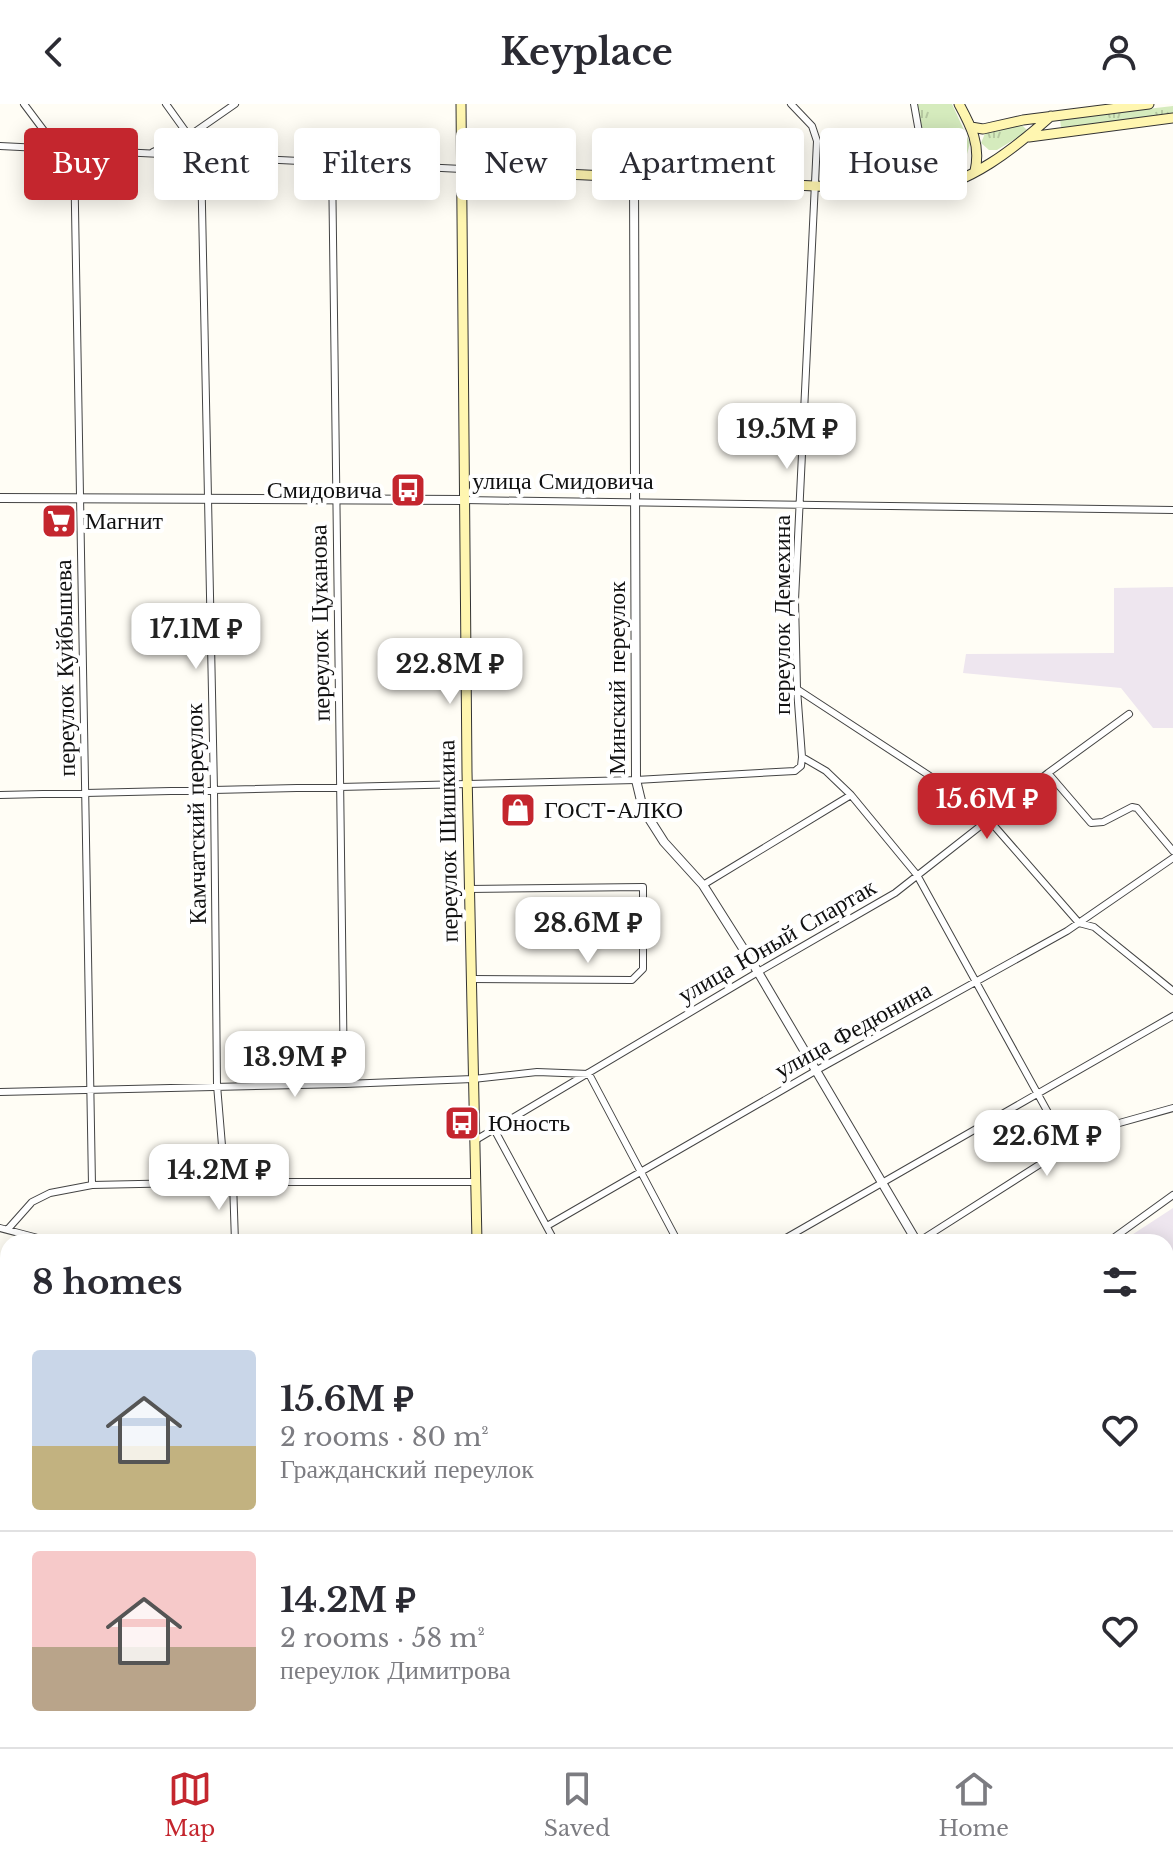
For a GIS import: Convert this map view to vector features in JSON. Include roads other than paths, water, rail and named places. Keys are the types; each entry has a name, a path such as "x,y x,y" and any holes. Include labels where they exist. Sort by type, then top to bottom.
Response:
{"main road":[{"name":"переулок Шишкина","path":"461,104 461,128"},
{"path":"959,104 977,144 975,171"},
{"path":"971,127 983,129 1051,116 1149,104"},
{"path":"967,175 1026,138 1051,116"},
{"path":"1026,138 1173,118"},
{"path":"804,185 820,185"},
{"name":"переулок Шишкина","path":"462,200 467,784 477,1234"}],"street":[{"path":"24,104 42,128"},
{"path":"166,104 183,128"},
{"path":"200,128 235,104"},
{"path":"791,104 812,126 817,141 815,185"},
{"path":"914,104 918,128"},
{"path":"0,146 24,147"},
{"path":"150,154 154,152"},
{"path":"138,154 154,154"},
{"name":"переулок Демехина","path":"802,757 795,600 815,185"},
{"name":"переулок Куйбышева","path":"75,200 92,1185"},
{"name":"Камчатский переулок","path":"202,200 217,1085 234,1234"},
{"name":"переулок Цуканова","path":"333,200 344,1084"},
{"name":"Минский переулок","path":"634,200 636,780 643,809 664,842 703,885 913,1234"},
{"name":"улица Смидовича","path":"0,498 637,501 1173,510"},
{"path":"797,689 936,780 989,820 1079,923 1094,927 1173,991"},
{"name":"улица Юный Спартак","path":"474,1141 895,893 1129,714"},
{"path":"0,795 636,780 795,771 801,766 802,757 826,771 851,795 917,875 1067,1147"},
{"path":"1048,773 1091,823 1103,822 1132,807 1137,808 1173,851"},
{"path":"703,885 851,795"},
{"name":"улица Федюнина","path":"547,1226 1079,923 1173,858"},
{"path":"469,889 643,887 643,969 632,980 471,979"},
{"path":"793,1234 1173,1016"},
{"path":"0,1092 344,1084 473,1079 537,1072 589,1074 674,1234"},
{"path":"931,1234 1067,1147 1105,1127 1173,1108"},
{"path":"494,1129 551,1234"},
{"path":"4,1229 32,1202 50,1193 92,1185 476,1182"},
{"path":"1119,1234 1173,1195"}],"place":[{"name":"Смидовича","path":"408,490"},
{"name":"Магнит","path":"59,521"},
{"name":"ГОСТ-АЛКО","path":"518,810"},
{"name":"Юность","path":"462,1123"}]}
